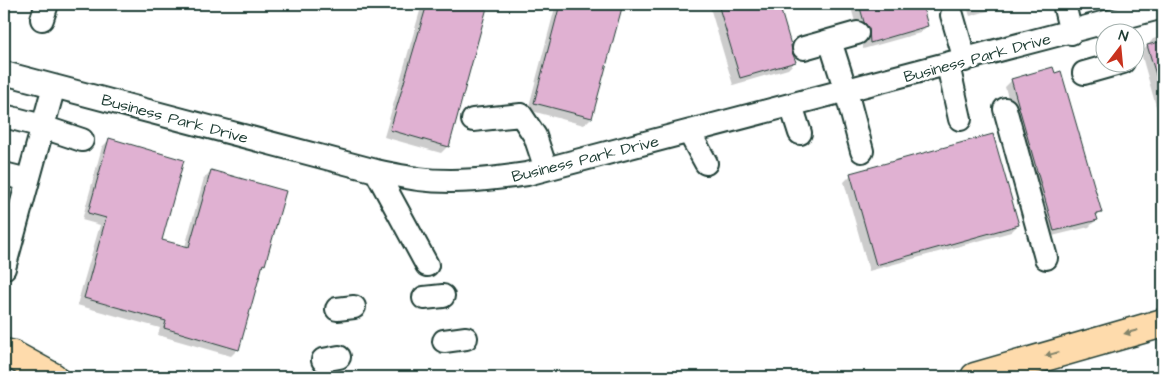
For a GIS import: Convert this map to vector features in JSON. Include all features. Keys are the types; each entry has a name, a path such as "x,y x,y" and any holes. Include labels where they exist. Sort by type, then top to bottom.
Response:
{"highway":[{"path":"975,377 1163,323"},
{"path":"4,353 53,377"}],"street":[{"path":"1064,4 1071,33"},
{"name":"Business Park Drive","path":"1126,22 1163,7"},
{"path":"952,15 960,119"},
{"name":"Business Park Drive","path":"4,73 376,171 420,179 456,181 492,179 527,174 1071,33 1094,32"},
{"path":"804,48 857,33"},
{"path":"830,41 862,151"},
{"path":"1084,73 1094,70"},
{"path":"4,218 10,175 37,125 54,86"},
{"path":"791,105 800,133"},
{"path":"1005,109 1046,258"},
{"path":"473,120 521,115 535,136 546,169"},
{"path":"4,116 82,140"},
{"path":"4,268 37,125"},
{"path":"689,132 706,163"},
{"path":"376,171 427,265"}],"building":[{"path":"427,4 488,4 449,147 390,130"},
{"path":"560,4 623,4 592,118 534,103"},
{"path":"718,4 779,4 796,62 740,78"},
{"path":"859,4 922,4 928,26 870,43 869,29 864,22"},
{"path":"1163,41 1163,88 1160,88 1147,45"},
{"path":"1053,67 1055,73 1061,71 1102,213 1096,214 1098,220 1054,231 1011,79"},
{"path":"993,134 1019,225 876,265 850,173"},
{"path":"109,138 184,160 162,240 189,247 211,170 286,191 239,350 164,328 166,321 84,298 106,218 88,213"}]}
